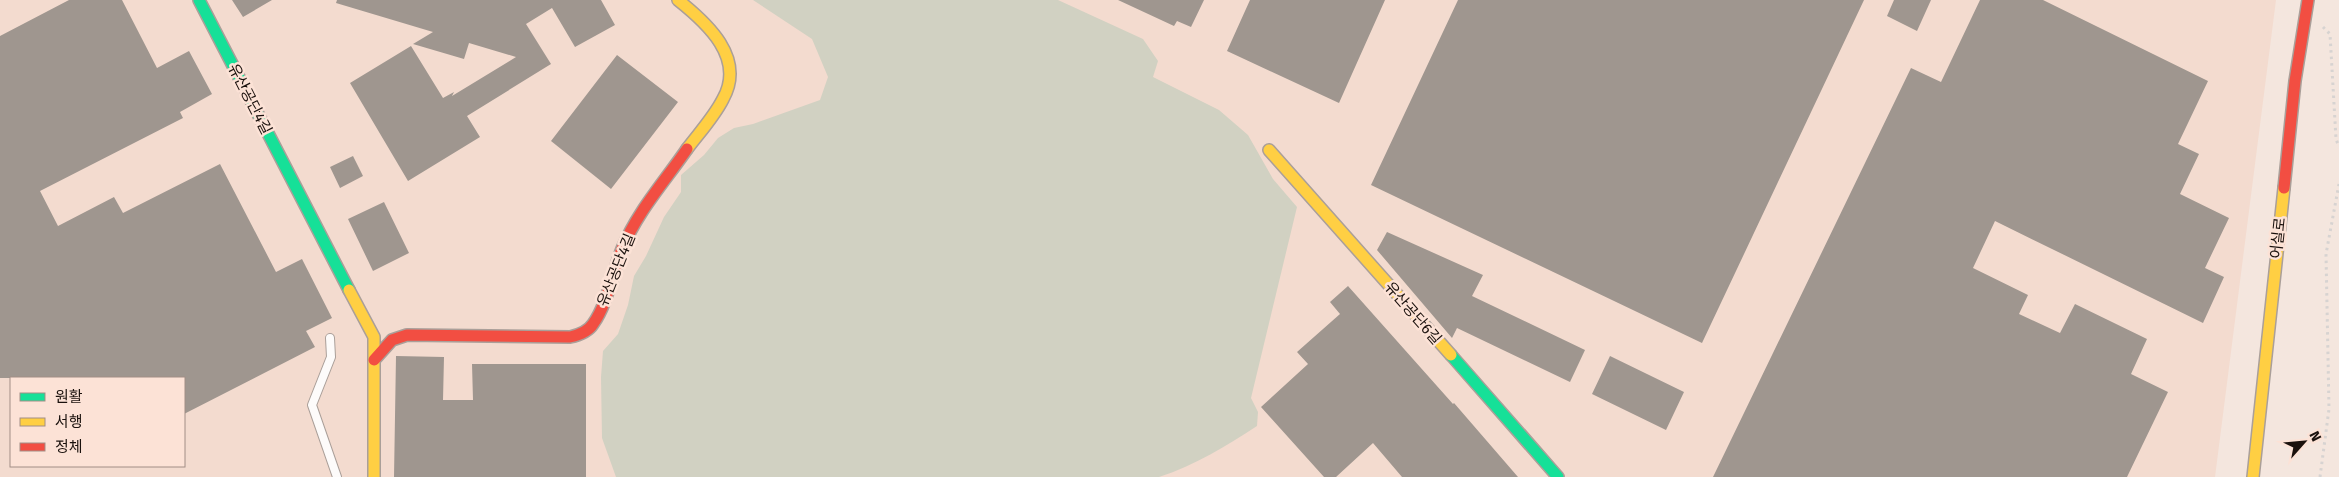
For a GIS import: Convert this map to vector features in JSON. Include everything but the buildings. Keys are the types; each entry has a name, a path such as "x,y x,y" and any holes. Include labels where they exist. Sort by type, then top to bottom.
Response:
{"street":[{"name":"유산공단4길","path":"199,0 374,337 374,477"},
{"name":"유산공단4길","path":"374,360 392,340 407,335 570,337 581,334 592,326 600,312 622,248 638,218 724,98 728,84 729,60 718,41 705,22 678,0"},
{"name":"어실로","path":"2253,477 2294,90 2308,0"},
{"name":"유산공단6길","path":"1269,150 1558,477"}],"lane":[{"path":"330,338 331,357 312,405 337,477"}],"path":[{"path":"2304,22 2324,28 2330,34 2336,139 2339,147"},
{"path":"2320,477 2329,409 2326,254 2339,184"}],"shaded area":[{"path":"0,0 2276,0 2215,477 0,477"},
{"path":"753,0 1058,0 1143,39 1158,61 1153,77 1219,110 1248,135 1273,179 1297,207 1251,398 1258,412 1257,426 1198,461 1159,477 616,477 602,438 601,377 603,351 618,334 628,305 634,276 646,256 664,217 681,192 681,175 704,155 718,138 734,128 753,124 820,100 828,77 812,39"}],"traffic: fast":[{"path":"199,0 349,290"},
{"path":"1451,355 1558,477"}],"traffic: slow":[{"path":"678,0 711,31 727,56 730,69 729,84 723,99 711,119 687,149"},
{"path":"1269,150 1451,355"},
{"path":"2253,477 2284,188"},
{"path":"349,290 374,337 374,477"}],"traffic: jam":[{"path":"2284,188 2295,81 2308,0"},
{"path":"374,360 392,340 407,335 570,337 586,331 598,316 618,258 635,222 687,149"}]}
